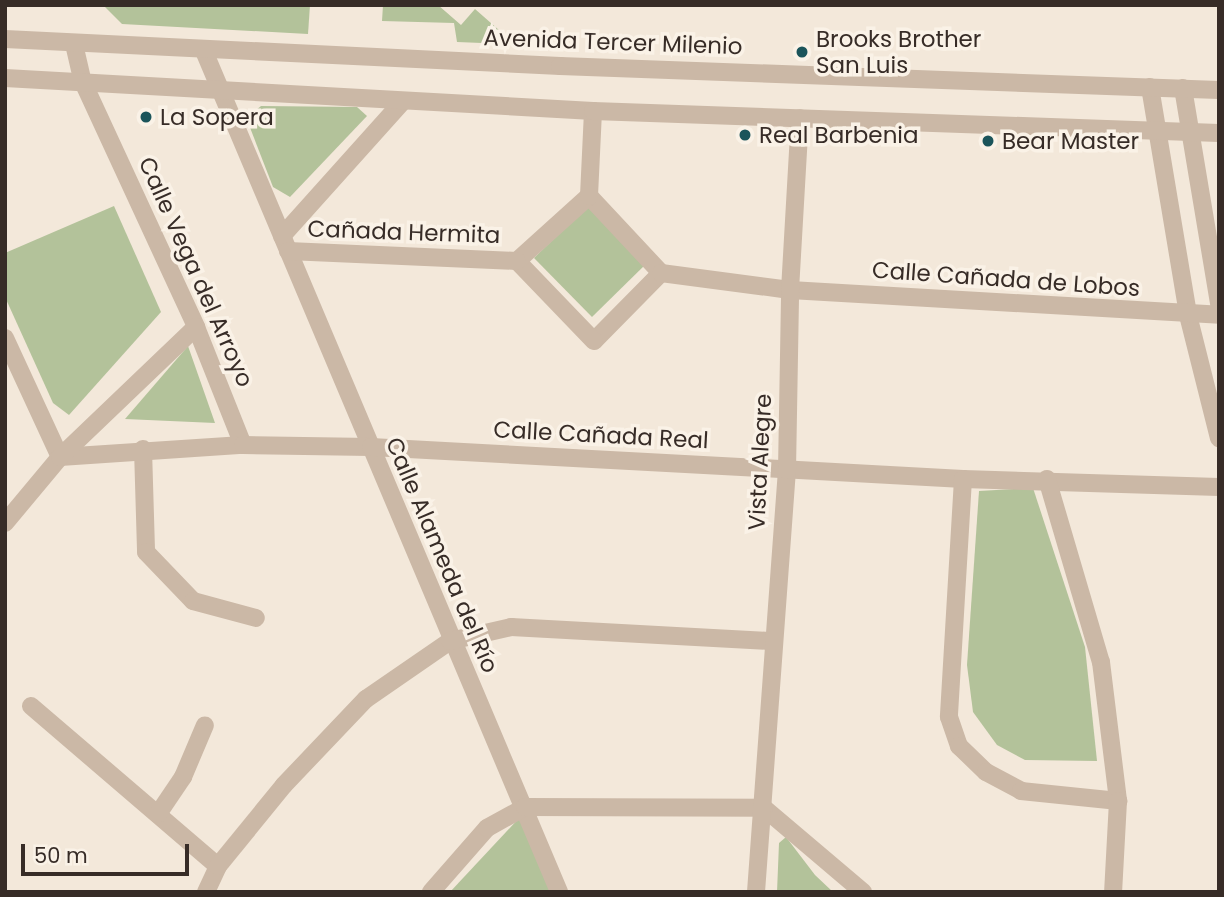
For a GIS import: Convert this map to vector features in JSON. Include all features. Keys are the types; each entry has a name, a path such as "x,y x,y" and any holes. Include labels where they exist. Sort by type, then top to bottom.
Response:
{"street":[{"name":"Avenida Tercer Milenio","path":"5,39 204,51 1219,90"},
{"name":"Calle Vega del Arroyo","path":"74,44 83,82 196,327 243,445"},
{"name":"Calle Alameda del Río","path":"204,51 371,446 450,641 525,807 559,892"},
{"path":"5,78 593,111 1219,133"},
{"path":"1150,87 1188,316 1219,438"},
{"path":"1183,88 1219,304"},
{"path":"285,243 403,101"},
{"path":"593,111 589,196 661,272 790,290"},
{"name":"Vista Alegre","path":"756,892 787,470 790,290 800,118"},
{"name":"Cañada Hermita","path":"517,261 589,196"},
{"name":"Cañada Hermita","path":"285,243 517,261 594,341 661,272"},
{"name":"Calle Cañada de Lobos","path":"790,290 1188,316 1219,315"},
{"path":"7,520 60,457 196,327"},
{"path":"5,338 60,457"},
{"name":"Calle Cañada Real","path":"60,457 143,449 243,445 371,446 963,479 1047,479 1219,488"},
{"path":"143,449 146,552 193,601 256,618"},
{"path":"963,479 949,717 959,746 986,772 1021,791 1118,801"},
{"path":"1047,479 1101,662 1118,801 1113,892"},
{"path":"206,892 218,866 284,785 366,699 450,641 511,627 773,641"},
{"path":"31,706 218,866"},
{"path":"158,814 183,777 205,725"},
{"path":"431,892 487,828 525,807 764,808 863,892"}],"green space":[{"path":"103,5 310,5 308,34 122,24"},
{"path":"383,5 438,5 461,25 475,9 508,38 507,44 457,42 454,23 382,21"},
{"path":"261,106 357,107 367,116 290,197 273,187 249,125 249,116"},
{"path":"591,203 648,262 592,317 534,258"},
{"path":"114,206 161,312 69,415 53,403 5,297 5,253"},
{"path":"188,346 215,423 125,419"},
{"path":"1033,488 1085,647 1097,761 1025,760 997,745 973,712 967,665 979,491"},
{"path":"521,816 553,892 450,892"},
{"path":"786,837 815,875 833,892 777,892 779,843"}],"place":[{"name":"Brooks Brother San Luis","path":"802,52"},
{"name":"La Sopera","path":"146,117"},
{"name":"Real Barbenia","path":"745,135"},
{"name":"Bear Master","path":"988,141"}]}
